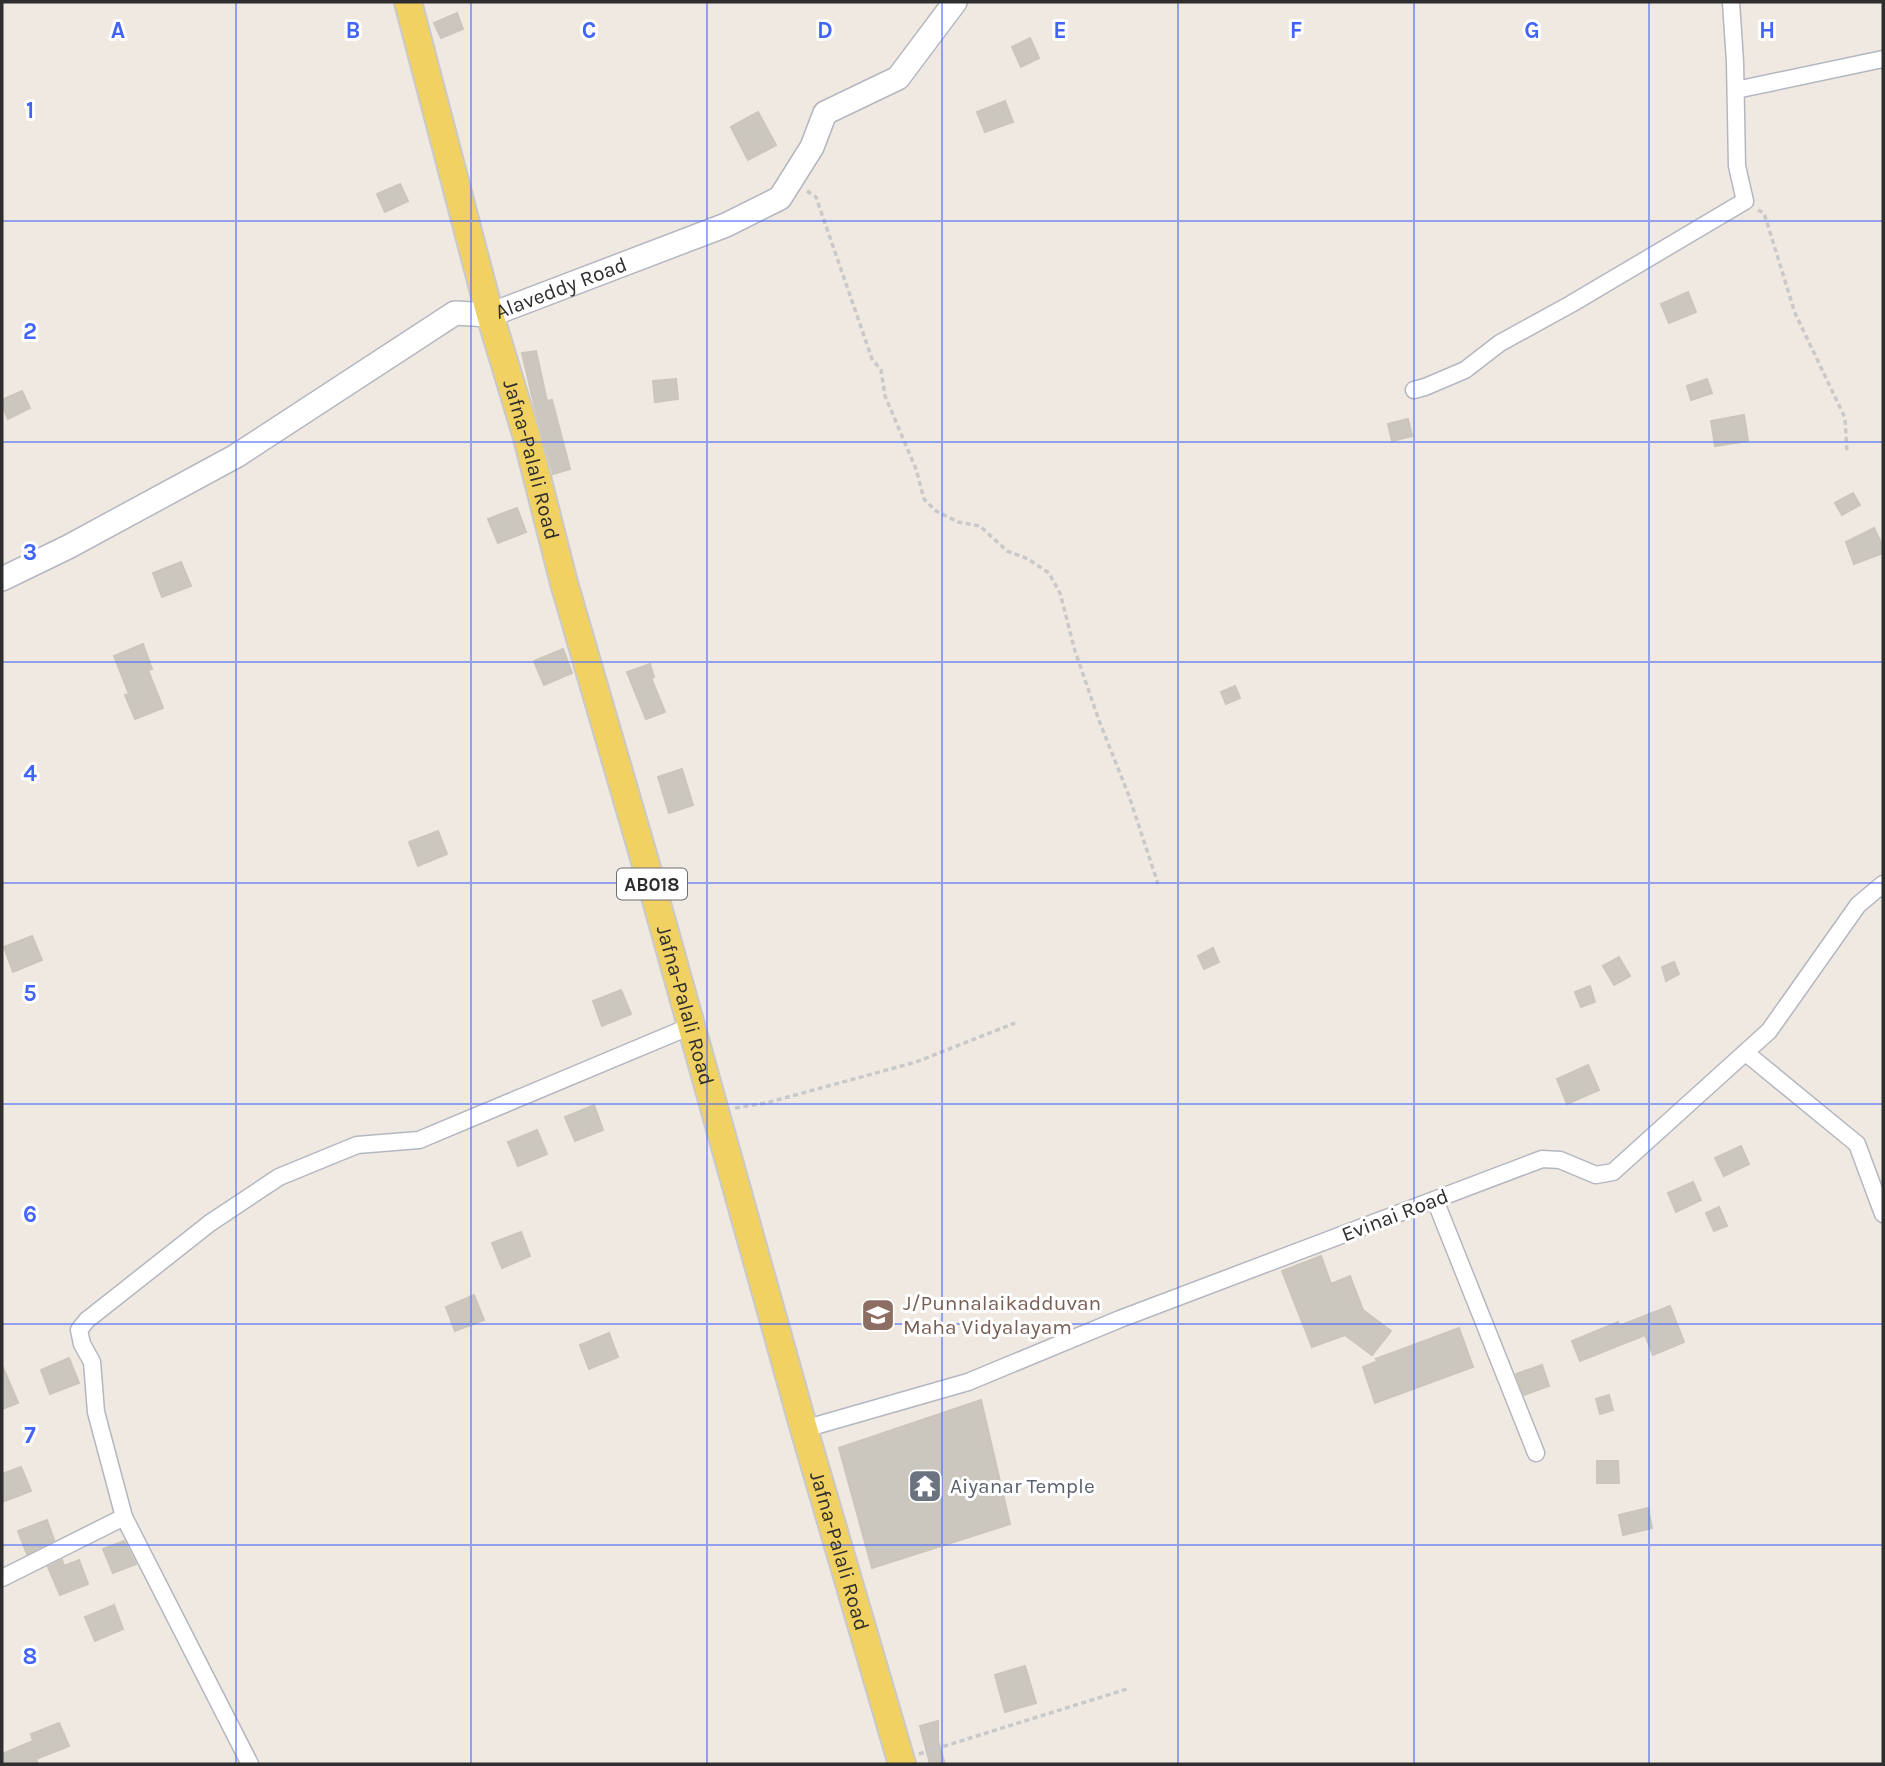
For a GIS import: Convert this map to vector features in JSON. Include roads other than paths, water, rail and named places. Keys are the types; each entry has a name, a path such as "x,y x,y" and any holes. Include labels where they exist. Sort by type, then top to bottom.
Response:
{"main road":[{"name":"Jafna-Palali Road","path":"408,2 564,583 901,1762"}],"street":[{"name":"Alaveddy Road","path":"2,579 68,547 236,456 455,313 490,315 726,225 780,198 811,147 825,113 898,78 955,2"},
{"path":"1414,390 1465,370 1500,343 1745,201 1737,166 1731,2"},
{"path":"1736,90 1883,59"},
{"name":"Evinai Road","path":"804,1429 968,1382 1120,1319 1542,1160 1560,1160 1596,1175 1613,1172 1769,1031 1858,905 1883,884"},
{"path":"250,1764 124,1517 96,1412 92,1362 82,1344 79,1330 87,1320 210,1223 279,1177 358,1145 419,1140 691,1026"},
{"path":"1746,1053 1857,1144 1883,1214"},
{"path":"1435,1200 1536,1453"},
{"path":"2,1578 124,1517"}],"place":[{"name":"J/Punnalaikadduvan Maha Vidyalayam","path":"878,1315"},
{"name":"Aiyanar Temple","path":"925,1486"}]}
